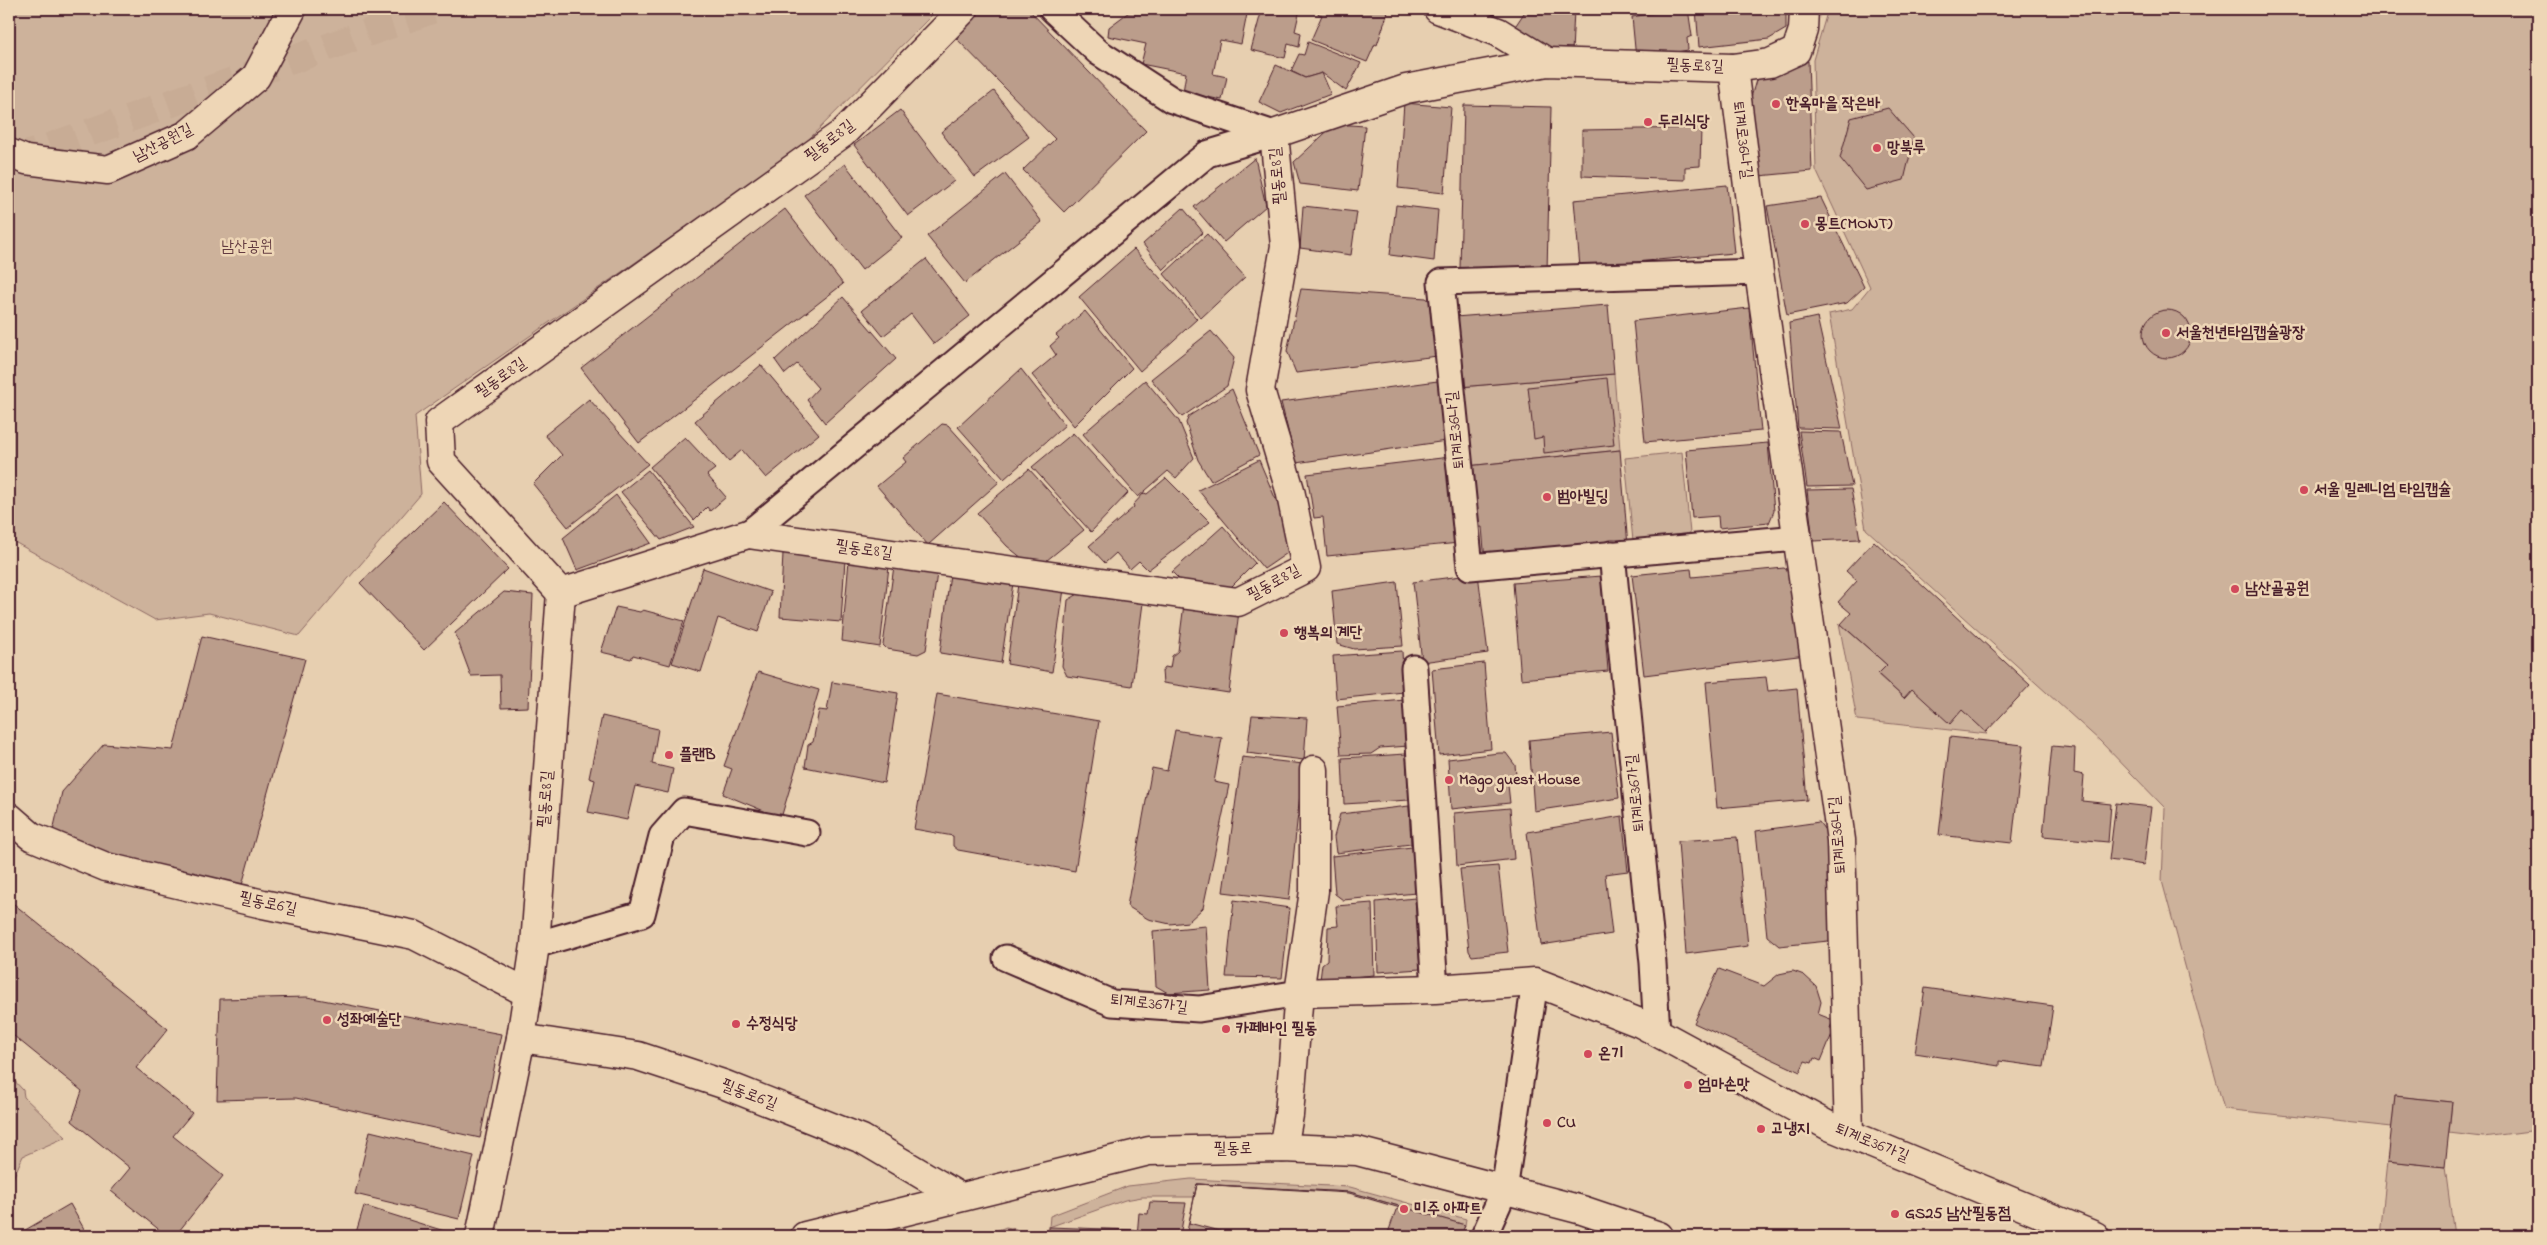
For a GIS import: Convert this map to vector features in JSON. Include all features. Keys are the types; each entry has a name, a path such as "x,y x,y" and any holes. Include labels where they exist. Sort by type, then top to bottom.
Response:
{"street":[{"name":"남산공원길","path":"9,153 26,160 108,170 187,134 256,77 292,9"},
{"name":"필동로8길","path":"480,1236 521,1038 535,945 562,593 441,460 439,422 844,134 964,9"},
{"name":"필동로8길","path":"1438,9 1498,32 1547,62"},
{"name":"필동로8길","path":"562,593 748,534 1238,602 1306,568 1290,490 1260,390 1285,246 1274,134 1406,90 1547,62 1733,68 1770,63 1796,51 1803,30 1804,9"},
{"name":"퇴계로36나길","path":"1733,68 1759,272 1841,840 1849,1134"},
{"path":"1283,1148 1290,1115 1299,993 1314,891 1314,770"},
{"name":"필동로6길","path":"9,817 32,836 106,867 414,935 528,994"},
{"name":"퇴계로36가길","path":"1299,993 1435,989 1535,982 1640,1023 1829,1126 2095,1236"},
{"name":"필동로6길","path":"521,1038 638,1056 723,1084 862,1140 960,1197"},
{"name":"필동로","path":"805,1236 1149,1151 1283,1148 1357,1151 1582,1210 1659,1236"}],"lane":[{"name":"필동로8길","path":"1052,9 1098,52 1172,100 1274,134"},
{"name":"필동로8길","path":"748,534 1207,154 1274,134"},
{"name":"퇴계로36나길","path":"1759,272 1441,282 1470,567 1798,538"},
{"name":"퇴계로36가길","path":"1612,554 1652,953 1657,1032"},
{"path":"1414,668 1435,989"},
{"path":"535,945 642,914 662,836 684,811 807,834"},
{"name":"퇴계로36가길","path":"1006,958 1112,1003 1199,1009 1299,993"},
{"path":"1484,1236 1504,1190 1535,982"}],"green space":[{"name":"남산공원","path":"9,9 938,9 801,147 415,416 421,494 299,636 209,613 155,620 9,539"},
{"name":"남산골공원","path":"1828,9 2538,9 2538,1130 2483,1137 2449,1133 2452,1102 2395,1096 2392,1127 2224,1109 2162,881 2165,808 2100,741 1866,529 1829,314 1852,309 1870,287 1816,170 1813,60"},
{"path":"1614,374 1620,450 1467,466 1460,387"},
{"path":"1682,452 1690,533 1633,541 1625,458"},
{"path":"1839,623 1887,665 1878,675 1904,698 1912,689 1962,710 1987,734 1857,720"},
{"path":"9,1075 23,1090 24,1097 66,1137 23,1156 9,1187"},
{"path":"2388,1161 2445,1167 2454,1236 2380,1236"},
{"path":"1191,1179 1350,1187 1466,1219 1465,1225 1350,1192 1197,1184 1194,1197 1142,1197 1125,1200 1049,1227 1050,1216 1128,1186"},
{"path":"1006,1227 1016,1229 1020,1236 983,1236"}],"building":[{"path":"976,9 1028,9 1146,131 1064,212 1023,170 1055,139 951,33"},
{"path":"1067,9 1087,9 1076,18"},
{"path":"1133,9 1248,9 1241,44 1220,40 1213,74 1227,77 1222,100 1183,92 1186,73 1141,64 1146,44 1108,36 1109,27"},
{"path":"1262,9 1300,9 1295,31 1301,33 1299,47 1288,44 1285,58 1251,50"},
{"path":"1320,9 1389,9 1377,45 1375,44 1367,62 1311,40 1322,15 1318,14"},
{"path":"1688,9 1692,36 1687,38 1688,50 1636,59 1632,17"},
{"path":"1696,9 1786,9 1786,29 1769,39 1699,47"},
{"path":"1526,10 1574,10 1572,52 1545,54 1512,31"},
{"path":"1308,42 1361,63 1346,91 1322,73 1305,78 1291,71 1299,54 1304,55"},
{"path":"1808,61 1812,171 1759,176 1750,101 1756,80"},
{"path":"1276,65 1305,78 1322,73 1331,94 1281,113 1259,102"},
{"path":"994,91 1029,137 975,177 941,132"},
{"path":"1404,103 1451,107 1444,193 1398,188"},
{"path":"1464,105 1551,107 1547,271 1460,269"},
{"name":"망북루","path":"1888,108 1914,138 1904,180 1866,190 1840,158 1851,118"},
{"path":"900,110 954,181 908,216 854,145"},
{"path":"1335,124 1365,126 1358,191 1300,184 1294,162"},
{"path":"1701,128 1700,166 1685,167 1685,180 1582,176 1582,130"},
{"path":"1255,158 1266,206 1224,242 1194,207"},
{"path":"845,164 902,238 862,270 804,195"},
{"path":"1005,174 1042,222 965,283 927,236"},
{"path":"1727,185 1734,253 1580,267 1574,200"},
{"path":"1821,198 1864,287 1847,303 1787,315 1767,206"},
{"path":"1396,205 1438,210 1434,261 1390,255"},
{"path":"1303,206 1357,212 1351,255 1300,248"},
{"path":"1183,208 1203,232 1163,270 1143,244"},
{"path":"785,209 843,284 639,443 581,368"},
{"path":"1207,234 1245,277 1201,318 1164,274"},
{"path":"1134,249 1197,319 1140,371 1079,297"},
{"path":"926,259 970,316 934,344 911,314 883,336 862,310"},
{"path":"1301,289 1426,298 1433,303 1446,355 1296,373 1287,351"},
{"path":"843,297 896,359 825,423 807,400 818,388 797,364 785,374 775,360"},
{"path":"1608,305 1614,374 1460,387 1455,317"},
{"path":"1749,308 1761,431 1645,442 1633,321"},
{"name":"서울천년타임캡슐광장","path":"2167,310 2176,312 2184,317 2189,325 2191,334 2189,343 2184,351 2176,356 2167,358 2158,356 2150,351 2145,343 2143,334 2145,325 2150,317 2158,312"},
{"path":"1085,311 1132,368 1074,426 1032,375 1056,355 1050,346 1059,338 1056,335"},
{"path":"1817,317 1842,429 1798,428 1789,323"},
{"path":"1211,331 1234,358 1227,386 1182,417 1151,379"},
{"path":"761,365 819,434 766,478 742,450 729,461 695,421"},
{"path":"1021,369 1065,425 1004,479 958,427"},
{"path":"1607,378 1614,445 1544,453 1543,437 1534,439 1528,387"},
{"path":"1145,380 1179,421 1194,458 1176,478 1168,471 1138,497 1083,434"},
{"path":"1445,380 1453,440 1296,463 1281,402"},
{"path":"1232,389 1259,455 1211,481 1198,460 1186,423 1189,416"},
{"path":"589,399 648,464 568,527 533,484 562,455 545,435"},
{"path":"942,424 948,425 999,482 928,545 877,486 906,462 903,458"},
{"path":"1799,431 1841,432 1852,486 1807,487"},
{"path":"1073,433 1128,493 1091,532 1032,467"},
{"path":"685,437 715,469 707,475 726,497 710,511 707,507 694,520 650,467"},
{"path":"1768,443 1774,511 1769,523 1719,528 1718,516 1692,518 1686,450"},
{"name":"범아빌딩","path":"1620,450 1628,546 1485,561 1482,527 1473,528 1467,466"},
{"path":"1450,457 1459,543 1327,556 1323,517 1314,518 1307,474"},
{"path":"1259,460 1296,547 1264,569 1198,490"},
{"path":"1029,469 1084,530 1041,565 1023,559 1007,546 977,513"},
{"path":"648,470 694,527 661,540 621,492"},
{"path":"1166,478 1210,522 1148,570 1139,561 1130,569 1116,553 1105,563 1089,546 1134,507 1133,505 1144,493 1147,494"},
{"path":"1851,489 1860,539 1813,541 1807,490"},
{"path":"616,495 651,543 577,570 563,538"},
{"path":"444,502 508,569 424,650 360,583"},
{"path":"1223,526 1255,563 1231,587 1183,583 1172,572"},
{"path":"1874,541 2030,685 1986,732 1962,710 1950,724 1912,689 1904,698 1878,674 1887,665 1841,624 1851,613 1838,602 1857,581 1846,571"},
{"path":"783,553 845,559 841,622 780,617"},
{"path":"849,560 889,566 880,647 842,641"},
{"path":"894,566 937,573 926,650 918,654 887,649 883,645"},
{"path":"703,568 771,592 758,632 718,618 701,672 672,663"},
{"path":"1784,568 1796,577 1806,655 1644,675 1632,575 1691,569 1692,577"},
{"path":"950,574 1013,583 1001,663 940,653"},
{"path":"1478,574 1488,653 1422,662 1413,582"},
{"path":"1601,576 1608,671 1521,679 1513,583"},
{"path":"1397,582 1403,646 1354,649 1337,644 1332,591"},
{"path":"1018,584 1064,589 1052,672 1007,664"},
{"path":"504,592 533,595 528,707 501,708 500,675 471,676 455,633"},
{"path":"1080,593 1143,603 1132,686 1067,676 1062,666 1068,600"},
{"path":"1184,604 1239,611 1229,693 1163,683 1162,671 1165,667 1170,668 1172,656 1178,651"},
{"path":"616,607 640,612 643,610 684,621 670,665 633,655 631,659 601,652"},
{"path":"202,636 305,659 242,885 84,848 53,831 62,792 104,744 173,750"},
{"path":"1402,651 1404,692 1336,699 1333,656"},
{"path":"1484,663 1491,749 1439,755 1432,669"},
{"path":"758,672 819,690 781,818 723,794 732,769 724,766"},
{"path":"1766,677 1768,691 1797,688 1807,800 1717,808 1706,682"},
{"path":"832,682 898,693 884,783 805,767 808,745 813,742 819,710 827,711"},
{"path":"937,694 1099,721 1075,871 958,850 953,846 953,836 914,829"},
{"path":"1405,700 1409,746 1380,748 1371,754 1341,755 1337,706"},
{"path":"1252,715 1307,718 1304,760 1247,753"},
{"path":"602,716 658,729 652,764 673,769 668,793 635,786 627,820 588,812 595,780 589,778"},
{"path":"1175,730 1222,738 1214,782 1229,785 1203,908 1188,922 1170,924 1148,919 1127,906 1152,768 1167,771"},
{"path":"1611,732 1619,798 1534,811 1529,740"},
{"path":"1950,737 2023,745 2012,843 1939,835"},
{"path":"2052,746 2075,748 2074,773 2084,775 2082,801 2111,804 2108,842 2043,836"},
{"path":"1506,753 1515,765 1516,775 1507,776 1510,803 1451,809 1448,759"},
{"path":"1406,754 1409,800 1344,804 1342,758"},
{"path":"1242,757 1303,764 1289,900 1223,892"},
{"path":"2116,803 2151,807 2144,865 2109,860"},
{"path":"1409,806 1411,844 1336,853 1334,837 1340,814"},
{"path":"1510,808 1514,859 1457,866 1454,813"},
{"path":"1622,816 1628,871 1605,874 1612,934 1541,945 1527,832"},
{"path":"1819,822 1835,844 1838,940 1779,946 1767,936 1756,831"},
{"path":"1737,837 1748,946 1686,954 1678,841"},
{"path":"1412,847 1416,893 1343,900 1335,894 1332,856"},
{"path":"1498,866 1508,952 1472,956 1469,951 1460,869"},
{"path":"1415,898 1420,969 1378,972 1376,902"},
{"path":"9,900 168,1029 136,1068 192,1113 173,1136 223,1176 175,1236 167,1236 111,1191 130,1168 72,1121 82,1091 9,1032"},
{"path":"1234,900 1290,908 1282,978 1226,977"},
{"path":"1372,903 1374,975 1320,980 1322,964 1327,960 1328,927 1338,926 1336,906"},
{"path":"1206,926 1210,990 1168,993 1156,986 1153,931"},
{"path":"1719,969 1764,986 1779,974 1793,971 1804,975 1816,986 1821,1002 1818,1014 1833,1020 1830,1028 1834,1029 1821,1061 1814,1058 1812,1063 1805,1061 1800,1072 1694,1023"},
{"path":"1925,988 2053,1006 2044,1067 1999,1061 1999,1066 1915,1053"},
{"path":"307,997 501,1034 480,1138 296,1098 217,1100 220,999"},
{"path":"2395,1096 2452,1102 2445,1167 2388,1161"},
{"path":"370,1131 474,1156 459,1219 355,1194"},
{"name":"미주 아파트","path":"1197,1184 1350,1192 1465,1225 1461,1236 1387,1236 1396,1210 1400,1208 1349,1193"},
{"path":"1197,1184 1189,1223 1238,1236 1186,1236"},
{"path":"1150,1202 1186,1203 1180,1236 1137,1236 1139,1213 1148,1214"},
{"path":"70,1204 88,1236 15,1236"},
{"path":"364,1206 454,1234 453,1236 355,1236"},
{"path":"1049,1227 1134,1230 1134,1236 1049,1236"}],"tunnel":[{"path":"10,161 434,9"}],"place":[{"name":"한옥마을 작은바","path":"1776,104"},
{"name":"두리식당","path":"1648,122"},
{"name":"망북루","path":"1877,148"},
{"name":"몽트(MONT)","path":"1805,224"},
{"name":"서울천년타임캡슐광장","path":"2166,333"},
{"name":"서울 밀레니엄 타임캡슐","path":"2304,490"},
{"name":"범아빌딩","path":"1547,497"},
{"name":"남산골공원","path":"2235,589"},
{"name":"행복의 계단","path":"1284,633"},
{"name":"플랜B","path":"669,755"},
{"name":"Mago guest House","path":"1449,780"},
{"name":"성좌예술단","path":"327,1020"},
{"name":"수정식당","path":"736,1024"},
{"name":"카페바인 필동","path":"1226,1029"},
{"name":"온기","path":"1588,1054"},
{"name":"엄마손맛","path":"1688,1085"},
{"name":"CU","path":"1547,1123"},
{"name":"고냉지","path":"1761,1129"},
{"name":"미주 아파트","path":"1404,1209"},
{"name":"GS25 남산필동점","path":"1895,1214"}]}
